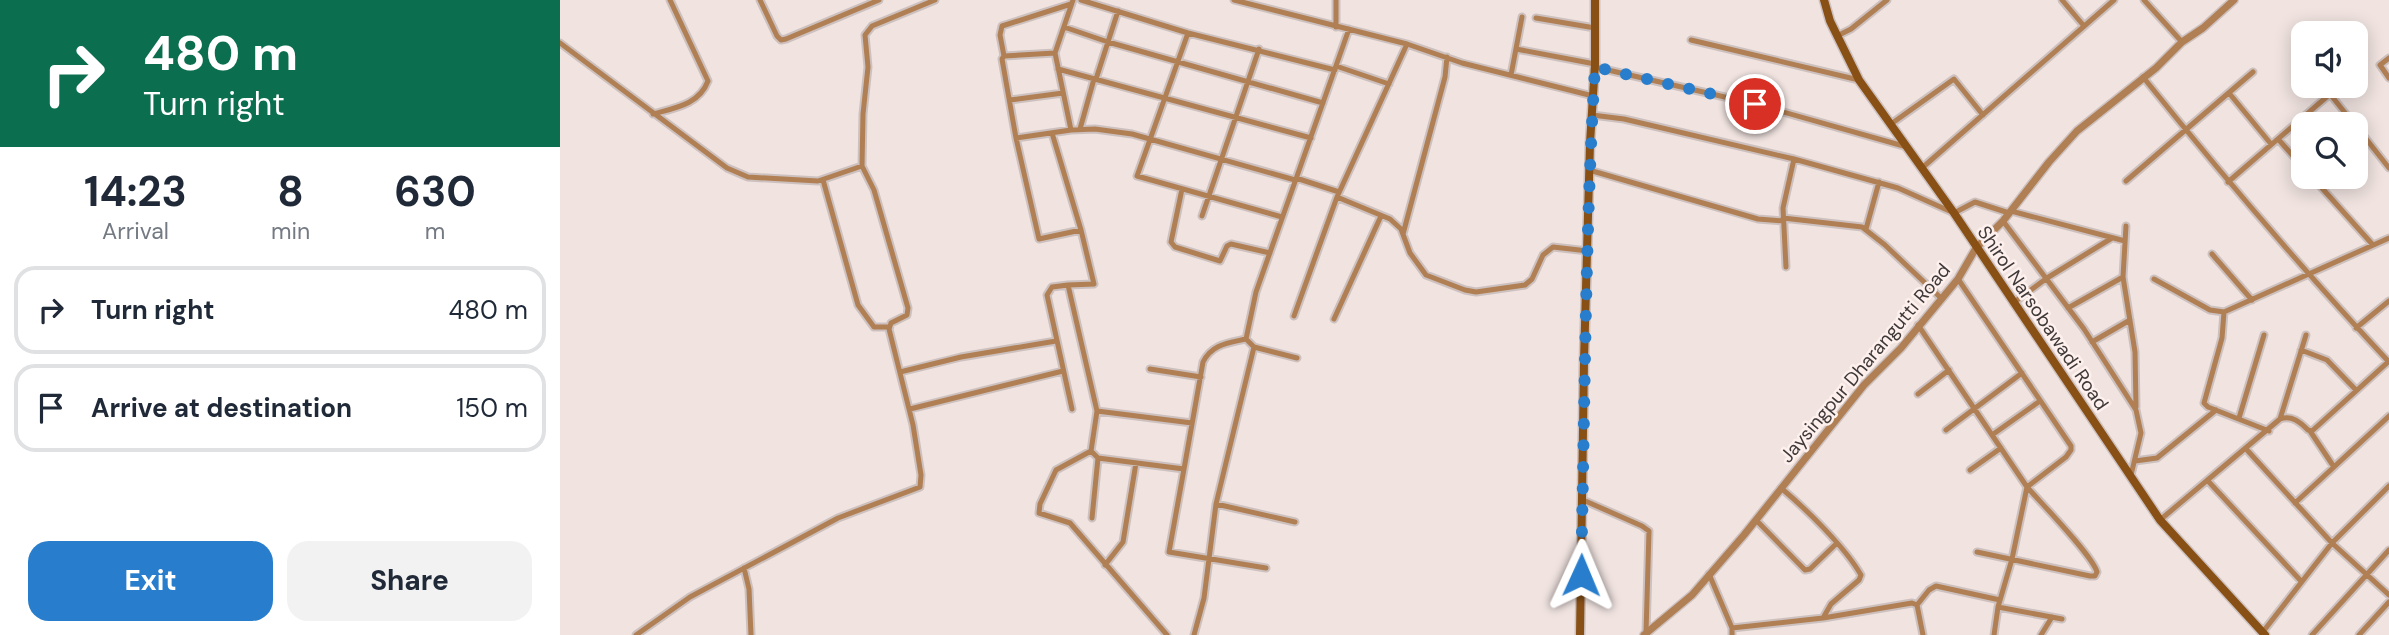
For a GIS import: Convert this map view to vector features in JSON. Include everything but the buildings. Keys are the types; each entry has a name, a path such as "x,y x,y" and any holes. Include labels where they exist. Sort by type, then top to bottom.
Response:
{"main road":[{"path":"1580,635 1584,361 1595,0"},
{"name":"Shirol Narsobawadi Road","path":"1827,2 1837,36 1859,80 1954,213 2160,520 2263,634"}],"street":[{"path":"653,114 690,103 703,91 708,81 670,0"},
{"path":"760,0 781,40 868,2 879,0"},
{"path":"636,635 690,597 838,518 919,487 921,475 909,409 889,327 891,323 906,315 908,308 874,190 862,166 863,114 868,66 865,35 872,26 935,0"},
{"path":"1082,0 1188,33 1336,68 1389,84"},
{"path":"1234,0 1408,44 1462,63 1593,96"},
{"path":"1336,0 1336,27"},
{"path":"1837,36 1851,29 1887,0"},
{"path":"2062,0 2084,26"},
{"path":"1922,169 2113,0"},
{"path":"2144,0 2182,42"},
{"name":"Jaysingpur Dharangutti Road","path":"1645,634 1692,595 1864,385 1901,348 1942,299 1958,279 1976,248 2003,221 2077,131 2156,68 2182,42 2203,28 2234,0"},
{"path":"1071,130 1055,53 1072,2"},
{"path":"1072,2 1002,26 1000,35 1016,138 1039,239 1081,230"},
{"path":"1080,129 1118,11"},
{"path":"1511,75 1522,17"},
{"path":"1536,18 1595,28"},
{"path":"1064,27 1323,103"},
{"path":"1246,339 1256,292 1349,29"},
{"path":"1188,33 1137,176 1282,217"},
{"path":"1691,40 1859,80"},
{"path":"560,43 653,114 741,176 823,180 862,166"},
{"path":"1294,316 1338,195 1408,44"},
{"path":"1202,216 1259,49"},
{"path":"1516,49 1755,104 1907,146"},
{"path":"1004,56 1055,53"},
{"path":"1403,234 1445,77 1447,57"},
{"path":"2389,58 2380,65 2389,78"},
{"path":"1058,69 1311,138"},
{"path":"2126,181 2253,72"},
{"path":"2143,77 2308,275 2389,361 2310,431"},
{"path":"1891,124 1954,79 1983,115"},
{"path":"1010,100 1063,93"},
{"path":"2229,93 2271,144"},
{"path":"2309,112 2330,94 2345,112"},
{"path":"1592,115 1624,119 1879,182 1954,213 1975,202 2125,241"},
{"path":"2228,182 2291,127"},
{"path":"1016,138 1080,129 1132,134 1295,179 1390,219 1403,234 1410,253 1426,275 1454,287 1476,292 1529,283 1543,255 1553,247 1588,251"},
{"path":"1052,133 1094,284 1052,287 1047,292 1072,409"},
{"path":"2277,139 2291,154"},
{"path":"2368,142 2389,169"},
{"path":"1786,267 1783,208 1794,159"},
{"path":"1590,170 1758,219 1853,225 1866,229 1942,299"},
{"path":"823,180 858,304 874,327 889,327"},
{"path":"1866,229 1879,182"},
{"path":"1182,189 1171,242 1175,247 1220,261 1227,246 1231,244 1270,253"},
{"path":"2323,189 2373,245"},
{"path":"1334,318 1381,216"},
{"path":"2003,221 2047,278 2136,410"},
{"path":"2126,226 2123,277 2135,352 2136,410 2141,433 2131,475"},
{"path":"2013,303 2047,278 2112,238"},
{"path":"2154,279 2210,310 2224,312 2389,238"},
{"path":"2212,254 2252,300"},
{"path":"2068,308 2123,277"},
{"path":"1958,279 2071,450 2066,457 2027,487 2012,559 1998,607 1994,635"},
{"path":"1069,285 1097,411 1091,451"},
{"path":"2356,328 2389,301"},
{"path":"2224,312 2222,338 2204,400 2206,405 2216,411 2269,431"},
{"path":"2092,342 2130,320"},
{"path":"1918,325 2027,487 2079,546 2097,572 2090,576 1977,552"},
{"path":"2239,418 2264,335"},
{"path":"2160,520 2247,450 2280,419 2306,335"},
{"path":"1246,339 1254,347 1297,358"},
{"path":"1246,339 1215,347 1203,362 1168,548 1172,553 1266,568"},
{"path":"900,372 961,357 1056,341"},
{"path":"1194,635 1204,598 1216,504 1254,347"},
{"path":"2301,350 2328,360 2356,390"},
{"path":"1150,369 1200,377"},
{"path":"1918,394 1949,370"},
{"path":"909,409 1063,371"},
{"path":"1946,430 2022,373"},
{"path":"1993,435 2040,401"},
{"path":"1097,411 1192,423"},
{"path":"2135,461 2157,458 2216,411"},
{"path":"2295,503 2389,416"},
{"path":"2280,419 2296,419 2310,431 2334,467"},
{"path":"1969,470 2001,449"},
{"path":"2247,450 2332,543 2389,595"},
{"path":"1091,451 1098,458 1184,469"},
{"path":"1091,451 1056,470 1039,513 1070,523 1167,635"},
{"path":"1092,518 1098,458"},
{"path":"1105,565 1123,542 1136,463"},
{"path":"2208,481 2301,581"},
{"path":"2263,634 2332,543 2389,486"},
{"path":"1781,488 1836,544 1861,575 1859,580 1830,604 1823,618"},
{"path":"1583,500 1649,531 1645,634"},
{"path":"1216,504 1295,522"},
{"path":"1756,520 1805,570 1810,569 1836,544"},
{"path":"2312,635 2389,550"},
{"path":"744,568 750,589 751,635"},
{"path":"1709,574 1732,631 1912,603 1917,606"},
{"path":"1923,635 1917,606 1928,590 1936,586 2000,600"},
{"path":"2359,635 2389,602"},
{"path":"1998,607 2062,619"},
{"path":"2041,635 2052,617"}],"route":[{"path":"1581,575 1584,361 1590,144 1595,67 1755,104"}]}
